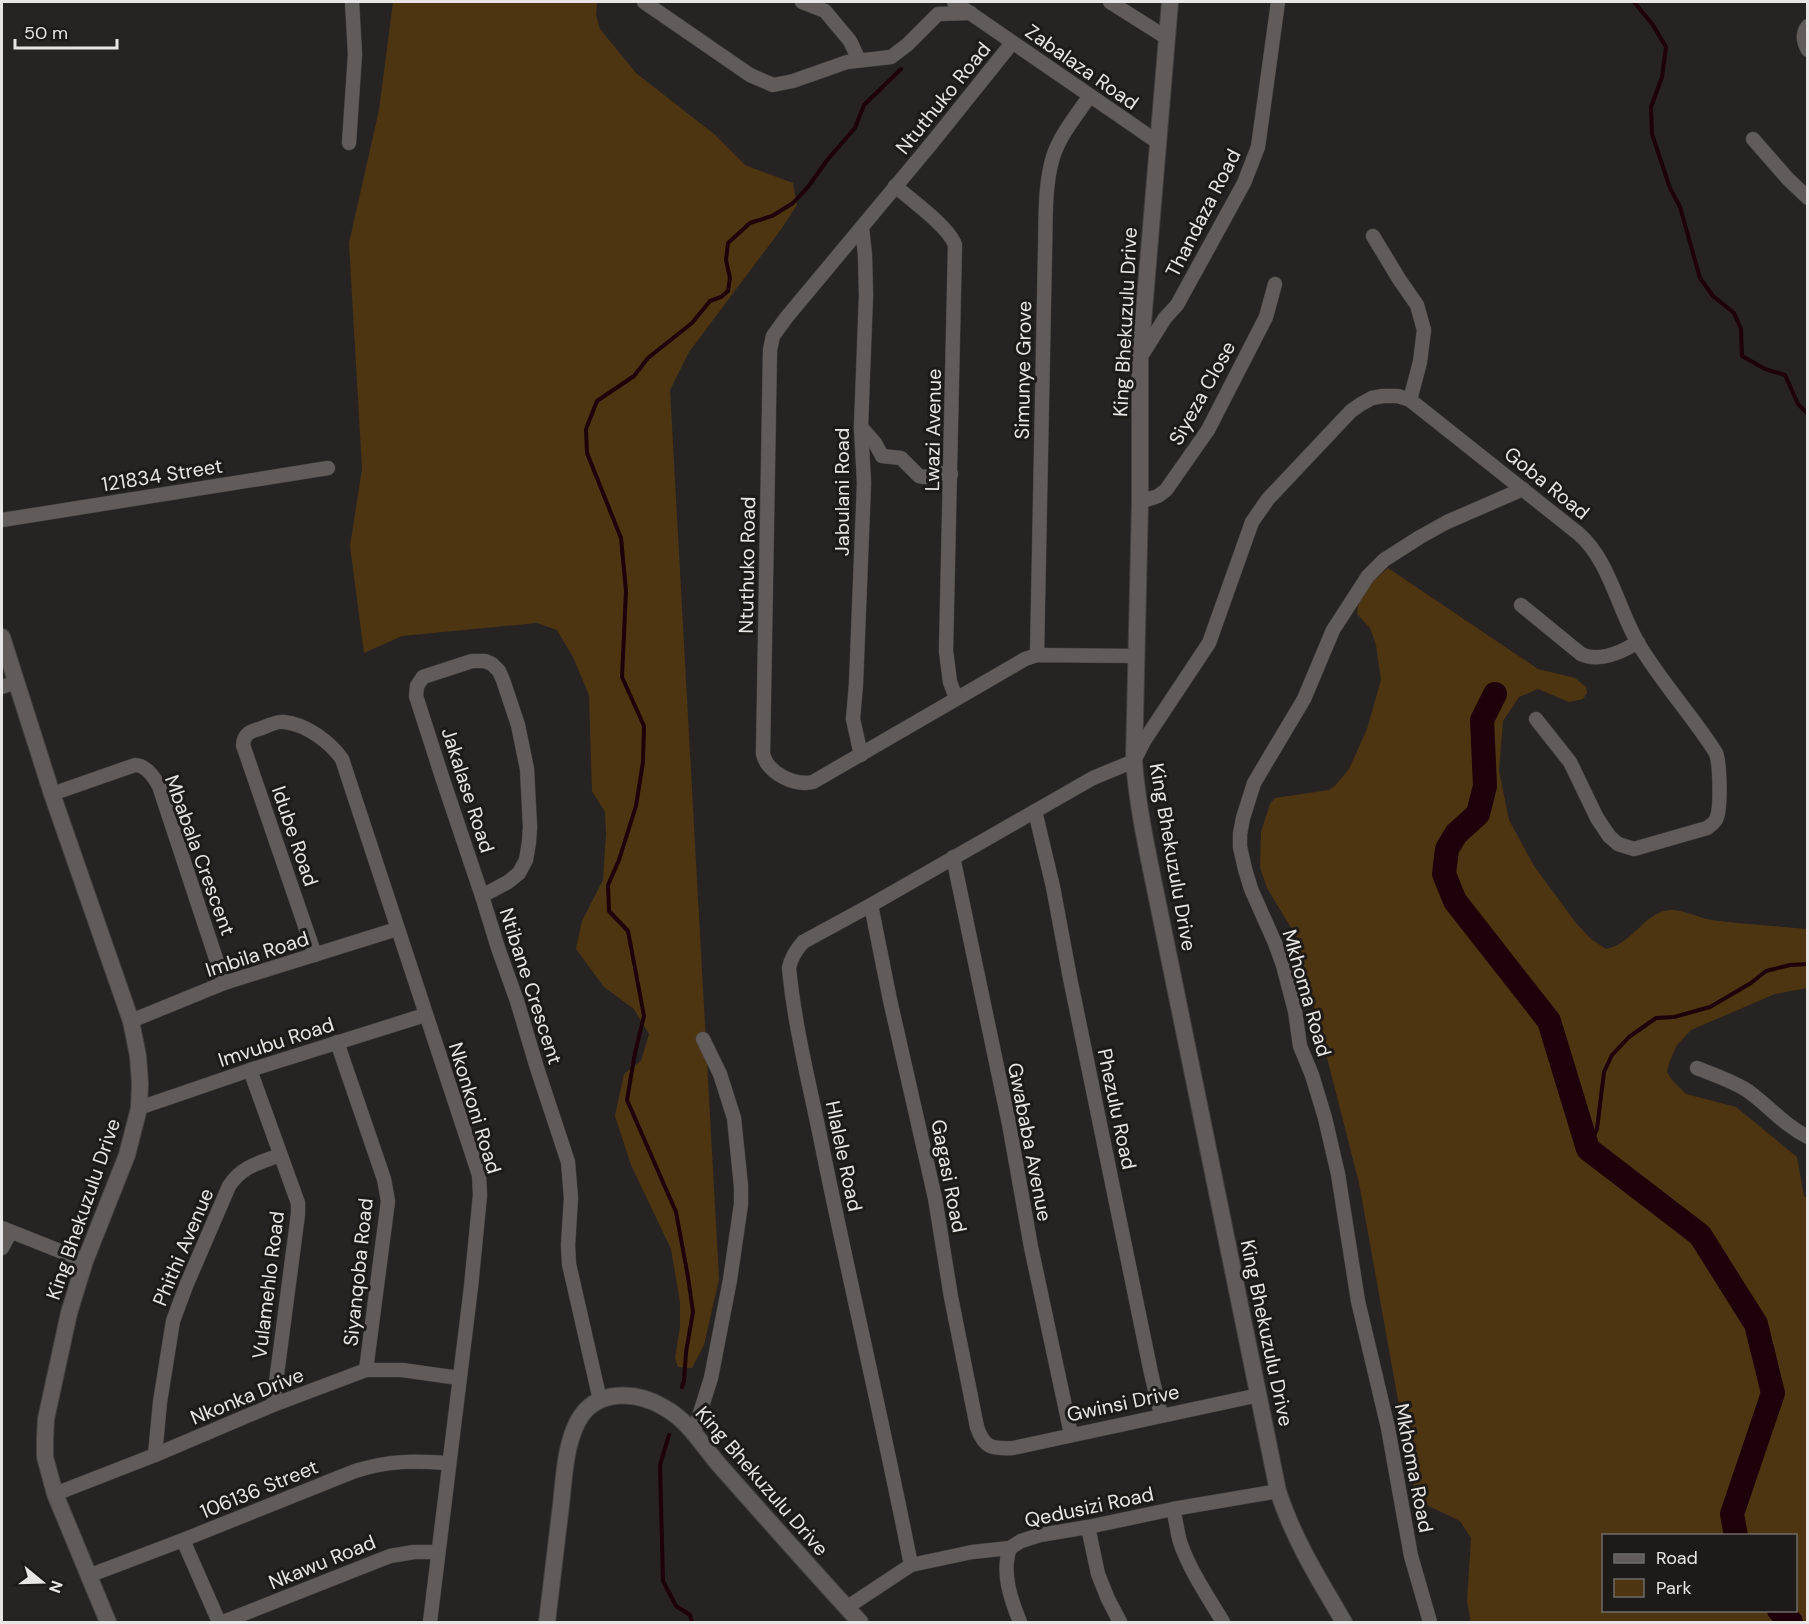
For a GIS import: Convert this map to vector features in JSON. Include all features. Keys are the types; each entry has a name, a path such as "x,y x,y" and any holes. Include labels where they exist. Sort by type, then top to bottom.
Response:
{"street":[{"path":"349,143 355,54 352,2"},
{"path":"644,2 750,75 772,85 793,81 848,62 891,57 907,45 938,14 971,13"},
{"path":"802,2 825,11 850,41 859,60"},
{"name":"Zabalaza Road","path":"954,2 1159,143"},
{"path":"1110,2 1167,38"},
{"name":"King Bhekuzulu Drive","path":"1170,2 1140,358 1140,502 1134,761 1138,806 1278,1491 1284,1511 1311,1567 1344,1623"},
{"name":"Thandaza Road","path":"1140,358 1165,318 1177,305 1244,183 1252,164 1258,147 1278,2"},
{"path":"1808,26 1804,32 1805,45 1808,50"},
{"name":"Ntuthuko Road","path":"1012,43 773,336 771,343 763,754 766,764 772,770 790,779 813,783 1025,659 1037,656 1136,656"},
{"name":"Simunye Grove","path":"1037,656 1048,186 1058,145 1089,97"},
{"path":"1753,139 1782,174 1808,198"},
{"name":"Lwazi Avenue","path":"896,186 946,231 955,245 946,651 948,673 956,698"},
{"name":"Jabulani Road","path":"861,755 855,735 852,711 856,684 864,483 861,427 866,295 862,228"},
{"path":"1134,761 1144,741 1209,644 1252,522 1268,499 1351,411 1361,404 1372,398 1383,396 1398,396 1410,400 1420,362 1424,330 1417,305 1373,236"},
{"name":"Siyeza Close","path":"1140,502 1158,496 1166,490 1208,430 1266,317 1275,284"},
{"name":"Goba Road","path":"1410,400 1579,534 1593,549 1638,642 1718,758 1717,817 1707,828 1634,849 1618,844 1609,836 1597,818 1569,762 1536,719"},
{"path":"861,427 875,443 882,456 901,458 919,476 951,474"},
{"name":"121834 Street","path":"2,520 328,468"},
{"name":"Mkhoma Road","path":"1430,1623 1411,1556 1388,1428 1358,1301 1338,1174 1325,1118 1312,1075 1301,1050 1283,964 1248,879 1241,852 1240,834 1254,783 1304,699 1333,630 1368,576 1384,560 1420,537 1522,489"},
{"path":"1521,605 1587,657 1606,656 1628,649 1638,642"},
{"name":"King Bhekuzulu Drive","path":"2,637 9,684 52,794 131,1021 138,1056 140,1108 127,1155 85,1261 69,1313 46,1419 45,1457 55,1494 108,1623"},
{"name":"Ntibane Crescent","path":"416,696 417,686 423,677 472,661 485,661 499,671 518,725 527,769 530,827 526,860 519,873 508,882 482,896 568,1161 571,1198 567,1245 569,1264 600,1400"},
{"name":"Jakalase Road","path":"416,696 482,896"},
{"name":"Nkonkoni Road","path":"250,731 278,722 286,722 318,736 340,757 476,1165 480,1185 471,1287 430,1623"},
{"name":"Idube Road","path":"250,731 244,738 243,745 315,955"},
{"name":"Hlalele Road","path":"911,1565 798,1028 789,968 794,953 803,942 1093,778 1134,761"},
{"name":"Mbabala Crescent","path":"52,794 135,765 140,764 145,768 159,786 224,983"},
{"name":"Phezulu Road","path":"1035,811 1053,887 1161,1415"},
{"name":"Gwababa Avenue","path":"953,857 1009,1124 1031,1248 1071,1434"},
{"name":"Gagasi Road","path":"871,905 935,1198 951,1297 977,1427 987,1445 995,1448"},
{"name":"Imbila Road","path":"131,1021 224,983 397,929"},
{"name":"Imvubu Road","path":"140,1108 250,1070 425,1015"},
{"path":"694,1432 711,1378 732,1269 741,1204 734,1118 720,1074 703,1039"},
{"name":"Siyanqoba Road","path":"337,1042 384,1179 388,1201 366,1370"},
{"path":"1697,1068 1749,1092 1785,1123 1808,1137"},
{"name":"Vulamehlo Road","path":"250,1070 296,1194 298,1214 273,1405"},
{"name":"Phithi Avenue","path":"155,1455 170,1337 173,1321 186,1286 229,1186 248,1167 280,1155"},
{"path":"2,1248 6,1231 85,1261"},
{"name":"Nkonka Drive","path":"55,1494 273,1405 366,1370 402,1370 459,1378"},
{"name":"Gwinsi Drive","path":"995,1448 1012,1448 1259,1395"},
{"name":"King Bhekuzulu Drive","path":"600,1400 612,1396 638,1396 652,1400 679,1418 694,1432 718,1464 860,1623"},
{"path":"547,1623 572,1434 586,1410 600,1400"},
{"name":"106136 Street","path":"88,1576 366,1467 393,1462 449,1463"},
{"name":"Qedusizi Road","path":"911,1565 972,1552 1010,1548 1021,1541 1040,1535 1278,1491"},
{"path":"1173,1509 1185,1555 1223,1623"},
{"path":"1088,1527 1098,1574 1120,1623"},
{"path":"183,1540 221,1623"},
{"path":"1010,1548 1007,1561 1008,1582 1020,1623"},
{"name":"Nkawu Road","path":"221,1623 390,1556 414,1552 438,1552"},
{"path":"846,1608 911,1565"}],"green space":[{"path":"393,2 597,2 596,15 600,29 636,73 714,134 745,165 793,183 797,205 689,352 670,390 719,1279 704,1345 692,1368 678,1367 675,1358 680,1327 680,1302 671,1249 631,1165 615,1116 624,1074 641,1061 649,1034 634,1009 604,987 576,949 582,921 603,880 606,834 605,812 592,791 589,695 573,657 557,630 537,623 402,636 364,653 350,546 362,469 349,243 379,110"},
{"path":"1388,568 1538,669 1575,678 1586,687 1587,693 1583,699 1569,702 1538,689 1519,697 1503,721 1499,771 1509,820 1534,866 1576,923 1591,939 1606,949 1616,946 1654,915 1671,910 1711,920 1807,929 1807,988 1775,994 1691,1030 1677,1045 1667,1072 1686,1094 1736,1107 1797,1157 1804,1196 1808,1199 1807,1622 1471,1622 1467,1602 1471,1538 1460,1521 1416,1500 1359,1183 1296,936 1267,888 1260,867 1261,832 1270,804 1275,798 1329,790 1335,786 1349,769 1367,729 1381,680 1376,645 1370,628 1357,614 1360,599 1372,583"}],"waterway":[{"path":"1634,2 1653,25 1666,47 1662,77 1651,107 1652,134 1670,188 1680,207 1700,278 1713,296 1734,313 1741,329 1742,356 1765,369 1785,375 1798,404 1808,414"},
{"path":"682,1387 693,1312 688,1277 676,1212 627,1100 644,1016 628,931 609,911 608,885 619,860 636,806 643,762 644,726 622,677 626,591 621,538 587,453 586,429 597,401 634,376 648,358 692,323 710,301 721,297 728,291 730,278 726,260 728,243 750,223 772,216 793,203 855,128 864,105 901,69"},
{"path":"1495,694 1482,720 1485,786 1478,814 1456,834 1447,849 1444,874 1455,901 1549,1021 1588,1149 1700,1235 1756,1324 1773,1393 1732,1514 1736,1534"},
{"path":"1588,1149 1597,1129 1604,1072 1612,1055 1629,1037 1656,1018 1674,1017 1710,1007 1751,983 1766,971 1790,965 1808,964"},
{"path":"669,1435 660,1465 663,1581 676,1606 690,1615 692,1622"},
{"path":"1781,1612 1791,1622"}]}
